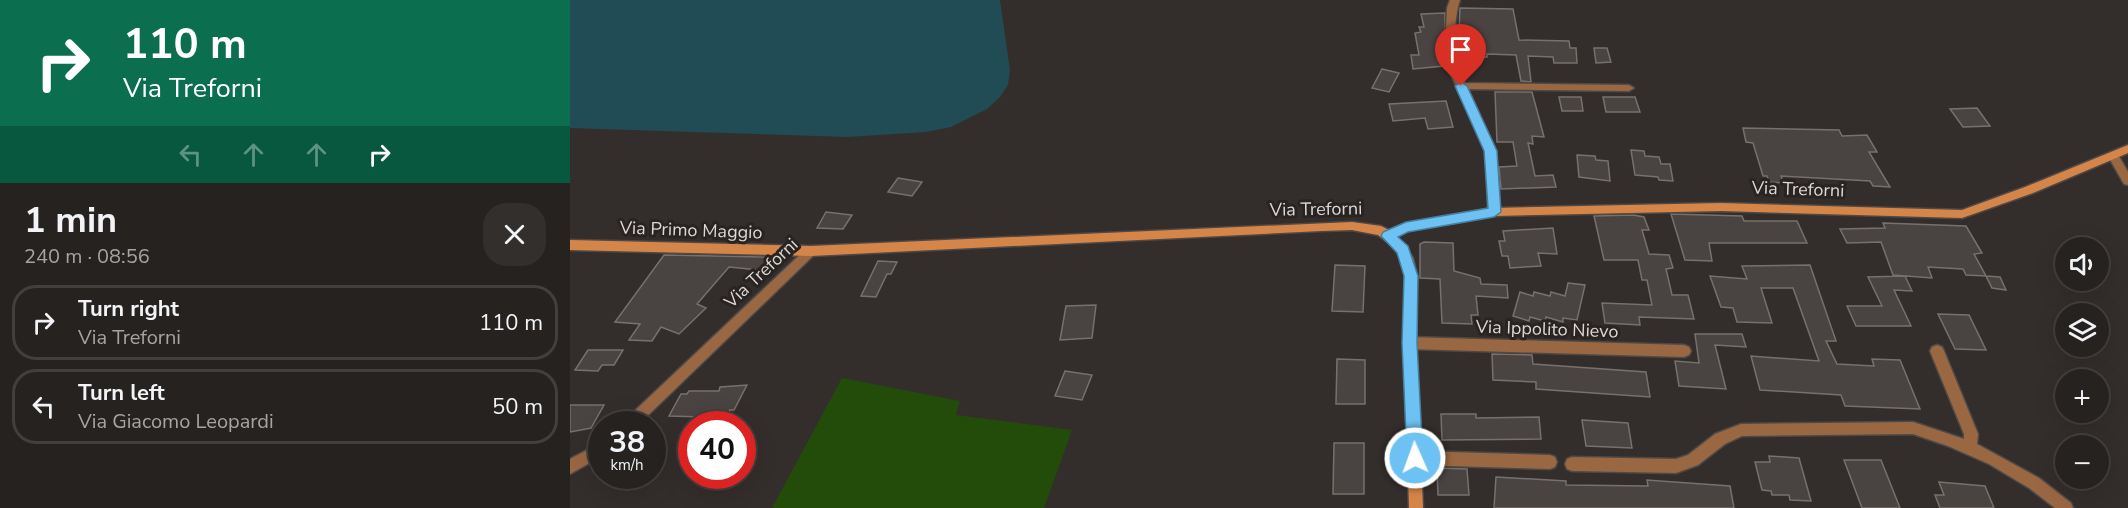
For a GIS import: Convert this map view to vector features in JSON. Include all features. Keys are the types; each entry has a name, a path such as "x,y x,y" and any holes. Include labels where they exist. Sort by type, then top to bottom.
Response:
{"street":[{"path":"1455,0 1452,18 1452,66 1491,151 1494,212"},
{"path":"1461,86 1629,88"},
{"name":"Via Treforni","path":"644,411 811,251 1331,227 1372,228 1388,236 1406,227 1494,212 1721,207 1962,214 2128,150"},
{"path":"2113,156 2128,181"},
{"path":"1388,236 1403,250 1411,276 1410,343 1416,508"},
{"name":"Via Primo Maggio","path":"570,244 811,251"},
{"name":"Via Ippolito Nievo","path":"1410,343 1684,351"},
{"path":"1937,351 1971,434 1970,450"},
{"path":"1572,464 1676,466 1693,460 1720,439 1741,430 1913,428 1936,433 2024,477 2052,494 2066,508"},
{"path":"570,466 588,456"},
{"path":"1415,458 1550,462"}],"green space":[{"path":"842,378 960,401 956,415 1072,430 1044,508 772,508"}],"water":[{"path":"570,0 1000,0 1010,70 1008,85 1000,97 987,109 951,127 926,132 848,137 570,128"}],"building":[{"path":"1460,8 1513,9 1519,40 1569,41 1570,48 1576,48 1577,63 1554,63 1553,57 1528,56 1531,82 1521,81 1516,55 1487,54 1487,57 1458,57"},
{"path":"1445,13 1445,57 1441,57 1444,66 1413,69 1411,55 1419,55 1415,33 1421,32 1419,27 1424,27 1421,14"},
{"path":"1594,48 1607,48 1611,62 1596,63"},
{"path":"1382,69 1399,73 1389,92 1372,88"},
{"path":"1495,92 1532,92 1544,137 1532,136 1533,144 1528,143 1535,176 1553,175 1556,187 1501,189 1499,167 1517,166 1513,142 1497,142"},
{"path":"1559,97 1581,97 1583,111 1562,111"},
{"path":"1603,97 1635,97 1640,112 1606,112"},
{"path":"1446,101 1453,127 1428,129 1425,118 1393,121 1389,104"},
{"path":"1977,108 1990,126 1963,127 1950,109"},
{"path":"1743,128 1839,130 1842,136 1867,135 1877,152 1869,152 1890,187 1873,186 1870,181 1781,176 1784,183 1769,182 1767,176 1763,176 1753,143 1746,142"},
{"path":"1631,150 1644,151 1645,156 1659,157 1661,164 1670,164 1673,181 1635,175"},
{"path":"1577,155 1595,156 1596,160 1608,161 1610,181 1579,177"},
{"path":"898,178 922,182 912,196 888,192"},
{"path":"826,212 852,215 843,229 817,228"},
{"path":"1671,214 1742,216 1744,221 1797,221 1807,243 1709,243 1712,261 1685,260"},
{"path":"1594,216 1644,217 1649,230 1642,230 1649,254 1669,255 1673,268 1666,269 1672,295 1688,295 1694,319 1639,317 1640,325 1605,323 1602,303 1652,305 1647,280 1642,280 1638,260 1604,260"},
{"path":"1883,223 1966,226 1982,253 1974,254 1986,276 1966,275 1963,269 1928,267 1932,278 1893,275 1881,242 1847,243 1840,229 1885,228"},
{"path":"1553,228 1557,254 1538,253 1541,266 1510,268 1508,256 1502,256 1499,241 1505,241 1503,231"},
{"path":"1424,242 1453,243 1454,271 1480,278 1481,284 1507,285 1508,298 1476,296 1478,315 1471,315 1472,324 1442,323 1440,279 1420,278 1420,244"},
{"path":"664,255 776,258 768,271 729,267 697,304 706,308 679,334 661,327 652,341 629,340 640,324 615,322"},
{"path":"878,261 897,262 891,274 887,274 876,297 861,296"},
{"path":"1335,265 1365,266 1363,312 1332,311"},
{"path":"1810,265 1836,341 1826,341 1837,364 1874,366 1872,359 1900,360 1920,409 1845,406 1841,395 1760,390 1751,356 1819,361 1793,288 1761,288 1772,323 1737,322 1733,308 1721,307 1710,276 1747,279 1742,266"},
{"path":"1905,276 1912,291 1894,290 1911,326 1856,326 1847,306 1882,306 1868,277"},
{"path":"1986,276 2000,277 2006,290 1992,288"},
{"path":"1568,283 1585,285 1577,320 1563,318 1563,322 1546,317 1545,321 1530,317 1529,321 1513,316 1520,292 1533,296 1534,292 1550,296 1551,292 1565,296"},
{"path":"1096,305 1092,338 1060,340 1066,306"},
{"path":"1938,314 1969,315 1986,350 1955,349"},
{"path":"1695,334 1742,334 1746,347 1715,345 1726,389 1679,386 1675,361 1699,363"},
{"path":"588,350 623,350 614,365 602,365 598,371 575,370"},
{"path":"1492,354 1532,355 1533,364 1646,372 1650,397 1536,389 1536,382 1493,380"},
{"path":"1337,359 1365,360 1365,404 1336,404"},
{"path":"1065,371 1092,375 1082,400 1055,396"},
{"path":"747,385 734,410 678,411 678,416 669,416 681,394 687,394 689,391 719,391 720,387"},
{"path":"570,405 604,405 601,411 588,411 588,429 570,432"},
{"path":"1441,414 1476,414 1476,418 1539,417 1541,439 1442,440"},
{"path":"1582,420 1628,423 1632,448 1586,446"},
{"path":"1334,443 1364,443 1364,494 1333,494"},
{"path":"1769,456 1799,458 1811,501 1790,500 1789,495 1772,495 1771,491 1762,490 1755,462 1770,462"},
{"path":"1844,460 1881,460 1900,508 1862,508"},
{"path":"1437,468 1467,469 1469,495 1438,495"},
{"path":"1496,477 1566,481 1566,485 1648,486 1647,480 1730,486 1734,508 1494,508"},
{"path":"1939,482 1985,486 1994,508 1940,508 1935,495 1944,495"}],"route":[{"path":"1415,458 1410,343 1411,276 1403,250 1388,236 1406,227 1494,212 1491,151 1461,86"}]}
